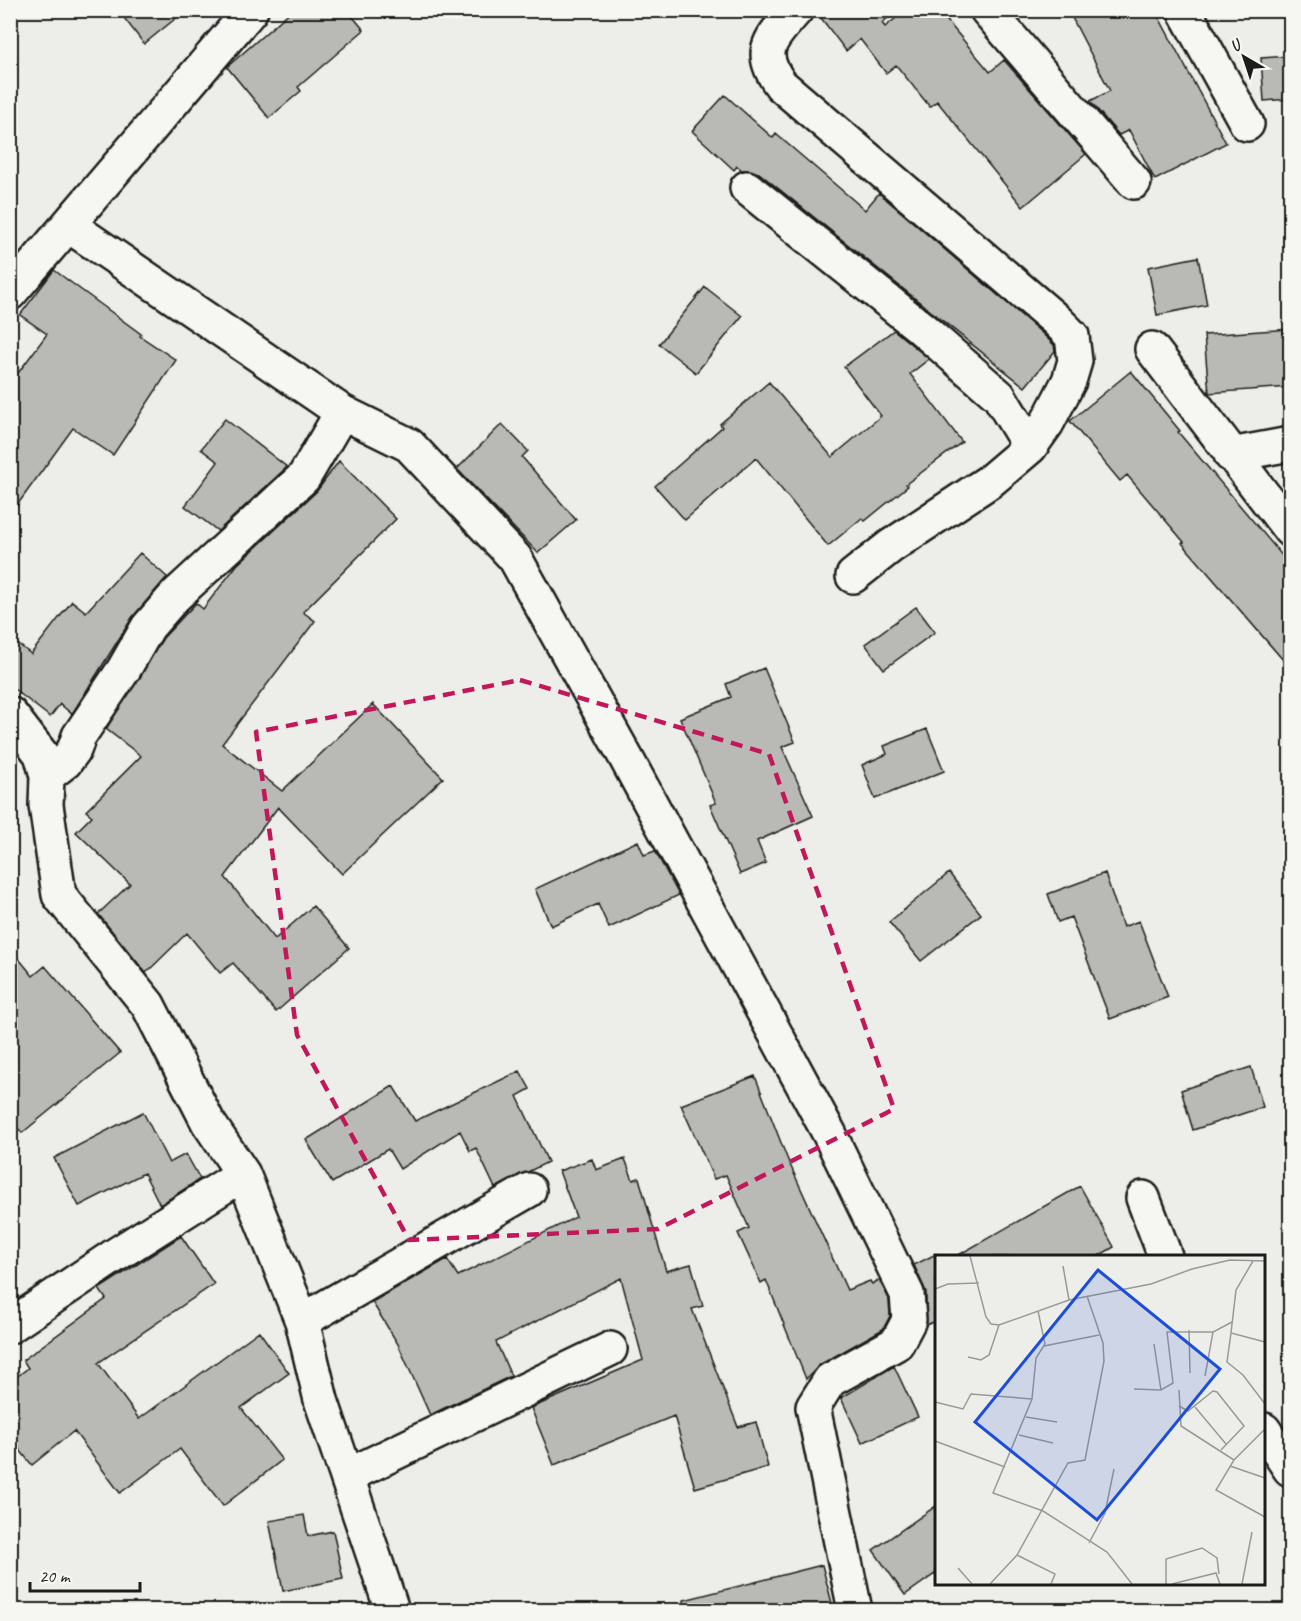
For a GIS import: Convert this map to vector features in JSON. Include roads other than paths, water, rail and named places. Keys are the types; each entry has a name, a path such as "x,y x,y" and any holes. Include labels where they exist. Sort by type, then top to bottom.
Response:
{"street":[{"path":"10,293 251,10"},
{"path":"796,10 769,42 767,60 781,85 1072,336 1075,361 1069,381 1047,423 1030,447 990,481 891,546 853,576"},
{"path":"987,10 1134,182"},
{"path":"1184,10 1247,124"},
{"path":"747,188 920,327 999,396 1030,447"},
{"path":"68,225 342,412 409,445 515,558 625,756 823,1123 907,1294 909,1320 897,1343 830,1380 813,1407 855,1611"},
{"path":"1152,349 1290,530"},
{"path":"47,776 65,762 74,750 79,736 124,669 148,627 175,596 304,477 342,412"},
{"path":"1231,454 1290,444"},
{"path":"10,714 41,754 47,776 46,805 59,895 148,1005 208,1122 243,1174 302,1321 321,1400 392,1611"},
{"path":"10,1326 117,1254 243,1174"},
{"path":"302,1321 529,1190"},
{"path":"1143,1198 1164,1255"},
{"path":"347,1476 610,1349"},
{"path":"1265,1433 1290,1469"}]}
